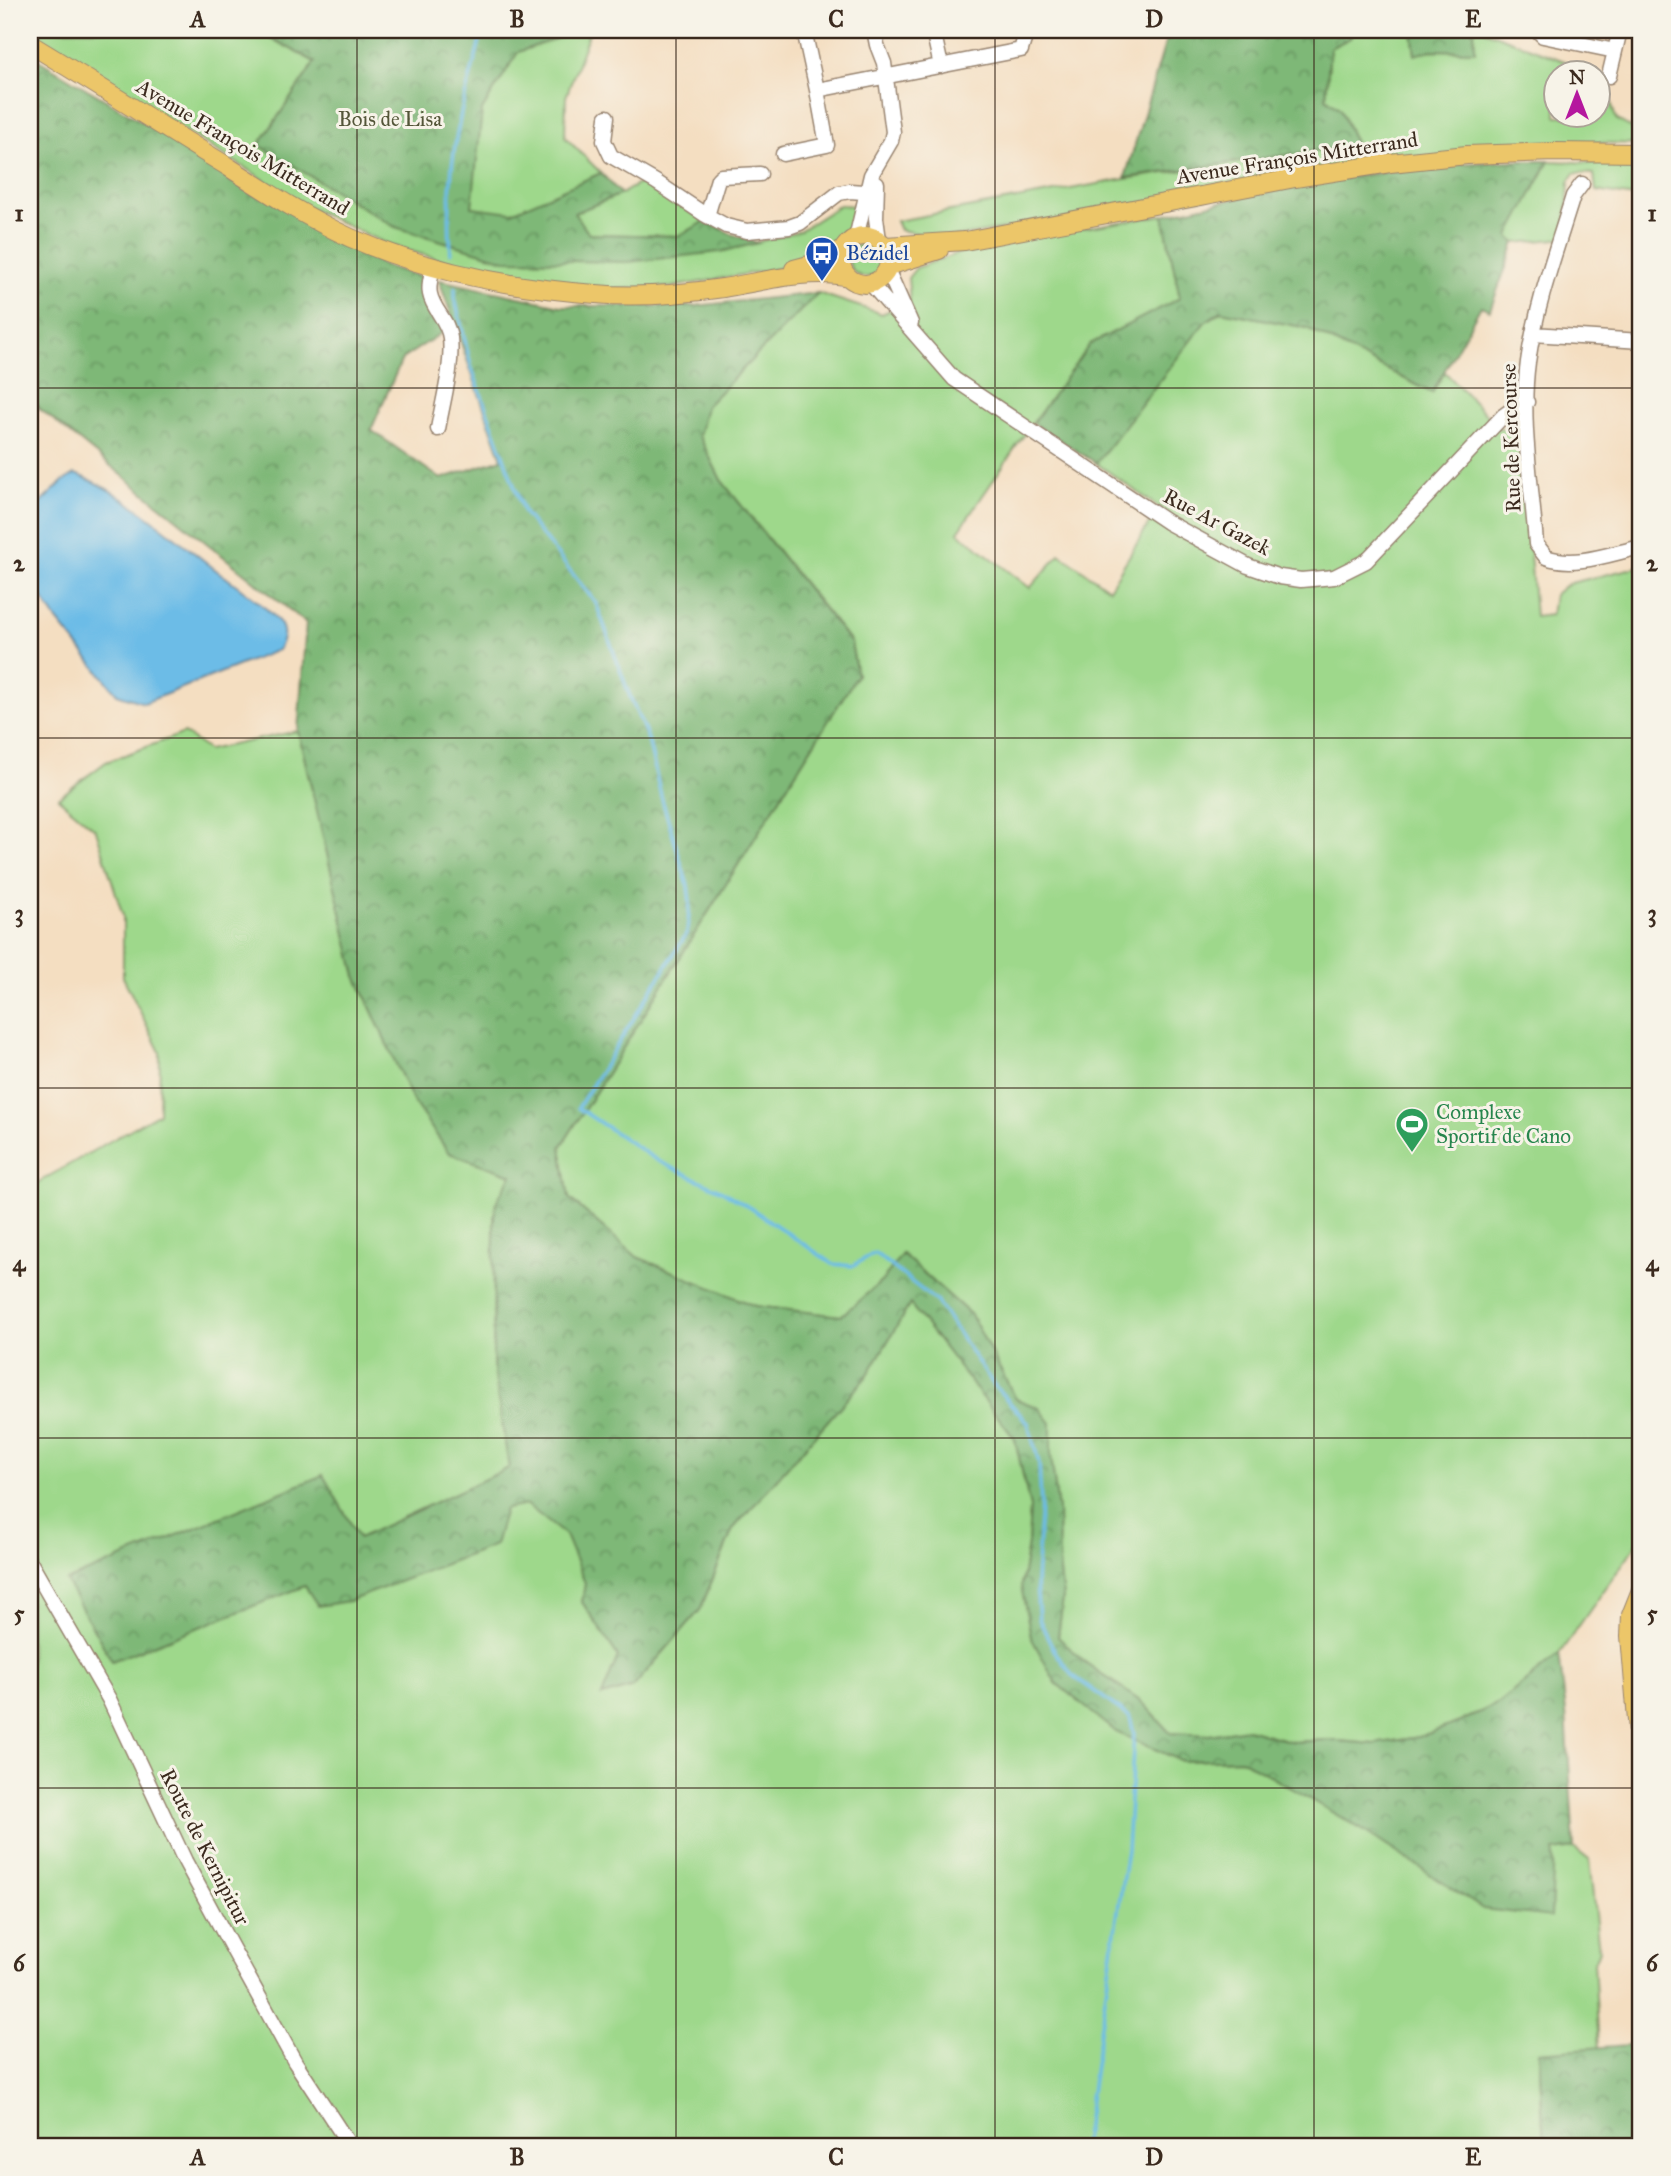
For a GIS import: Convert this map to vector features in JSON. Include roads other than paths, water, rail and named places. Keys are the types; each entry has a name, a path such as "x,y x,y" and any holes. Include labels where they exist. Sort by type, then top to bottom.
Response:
{"main road":[{"name":"Avenue François Mitterrand","path":"30,44 316,221 362,242 433,268 505,285 603,295 674,293 722,288 775,278 816,275 848,277"},
{"name":"Avenue François Mitterrand","path":"888,268 964,241 1295,178 1390,163 1467,155 1641,153"},
{"path":"864,236 882,243 890,259 888,268 878,281 858,284 848,277 841,261 850,244 864,236"},
{"name":"Avenue François Mitterrand","path":"882,243 964,241"},
{"name":"Avenue François Mitterrand","path":"775,278 789,270 824,261 850,244"},
{"path":"1641,1590 1631,1615 1630,1636 1641,1768"}],"street":[{"path":"783,153 827,145 804,30"},
{"path":"874,30 887,78 893,132 891,141 871,175 871,193 882,243"},
{"path":"933,30 941,66"},
{"path":"817,90 1021,50 1027,30"},
{"path":"1537,30 1543,36 1615,51"},
{"path":"1612,64 1620,30"},
{"path":"607,117 604,141 611,156 726,226 747,231 778,229 800,223 839,193 871,193"},
{"path":"707,216 721,176 760,174"},
{"name":"Rue de Kercourse","path":"1582,184 1573,196 1542,295 1528,364 1527,402 1536,544 1546,558 1562,561 1641,547"},
{"path":"850,244 871,193"},
{"path":"433,268 429,286 430,298 445,319 450,334 438,429"},
{"name":"Rue Ar Gazek","path":"888,268 917,337"},
{"name":"Rue Ar Gazek","path":"871,284 954,379 1167,522 1248,566 1280,577 1301,580 1334,578 1366,561 1503,416 1527,402"},
{"path":"1533,334 1641,341"},
{"name":"Route de Kernipitur","path":"30,1562 109,1699 185,1861 269,2016 295,2062 350,2146"}],"water":[{"path":"75,474 131,504 262,605 277,619 282,628 283,638 278,650 144,703 117,694 56,619 30,580 30,513 62,482"}],"waterway":[{"path":"451,253 450,201 455,148 463,103 482,30"},
{"path":"455,288 455,299 471,366 524,513 596,603 648,739 661,796 688,886 690,903 687,933 578,1108 658,1161 724,1192 752,1209 833,1264 852,1266 875,1253 937,1302 993,1384 1028,1423 1039,1463 1041,1504 1036,1583 1039,1619 1054,1650 1072,1675 1130,1717 1134,1734 1127,1850 1083,2146"}],"place":[{"name":"Bézidel","path":"822,283"},
{"name":"Complexe Sportif de Cano","path":"1412,1154"}],"park label":[{"name":"Bois de Lisa","path":"390,119"}]}
